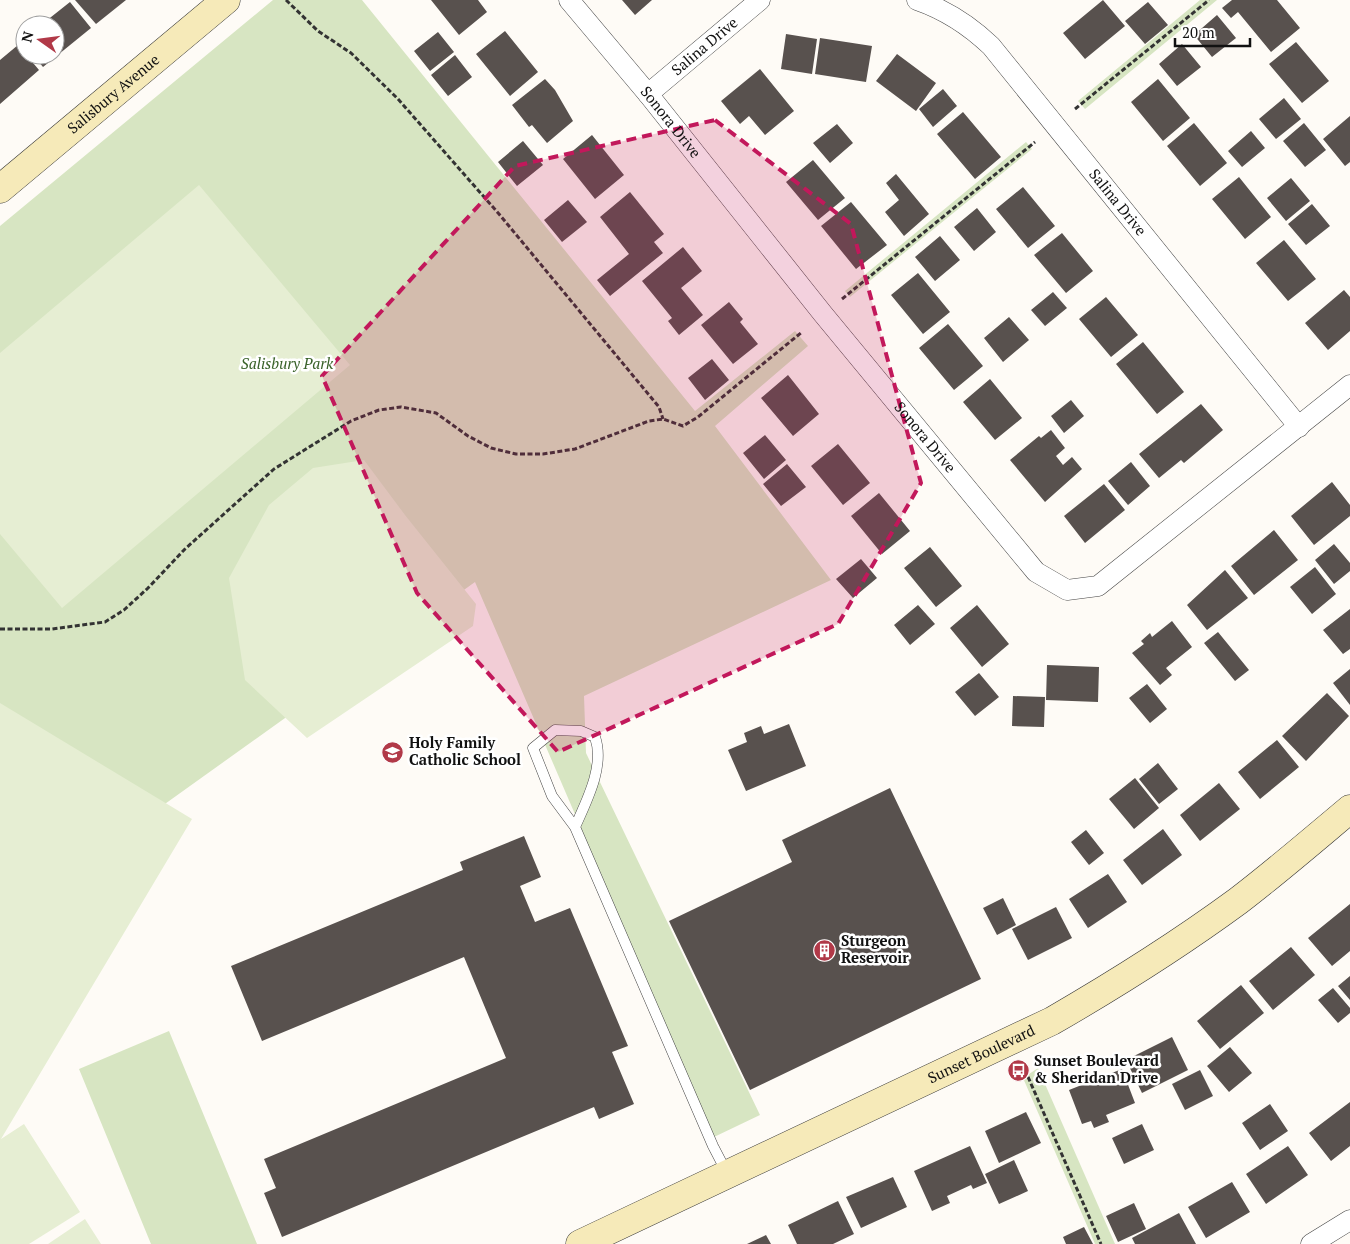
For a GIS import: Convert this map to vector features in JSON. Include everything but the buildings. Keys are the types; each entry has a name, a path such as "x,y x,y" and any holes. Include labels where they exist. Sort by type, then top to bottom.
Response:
{"street":[{"name":"Salisbury Avenue","path":"0,189 226,0"},
{"name":"Sonora Drive","path":"569,0 648,94 823,314 1036,572 1067,590 1098,586 1299,428 1350,385"},
{"name":"Salina Drive","path":"648,94 760,0"},
{"name":"Salina Drive","path":"917,0 949,13 971,28 991,46 1299,428"},
{"name":"Sunset Boulevard","path":"580,1244 1052,1021 1111,988 1239,900 1350,809"},
{"path":"1311,1244 1350,1220"}],"lane":[{"path":"576,827 594,779 599,748 595,737 581,731 555,730 532,748 552,796 576,827 709,1137 727,1173"}],"path":[{"path":"286,0 318,31 351,53 415,119 499,214 659,406 663,419"},
{"path":"1075,109 1209,0"},
{"path":"842,299 1034,142"},
{"path":"0,628 52,629 104,622 124,610 185,549 274,469 351,422 379,410 401,407 436,413 468,436 491,448 516,454 543,454 575,449 649,421 663,419 683,426 698,417 802,332"},
{"path":"1025,1070 1101,1244"}],"highlighted area":[{"path":"715,120 851,224 921,483 838,624 558,752 417,593 322,376 515,166"}],"green space":[{"name":"Salisbury Park","path":"273,0 362,0 695,411 795,331 808,346 715,426 831,580 584,696 586,753 760,1115 714,1137 475,582 0,922 0,226"},
{"path":"1200,0 1217,0 1085,109 1078,101"},
{"path":"1026,142 1032,149 850,297 845,291"},
{"path":"199,185 350,365 62,608 0,534 0,353"},
{"path":"364,460 476,604 473,626 307,738 245,680 229,578 269,505 313,468"},
{"path":"0,703 192,819 1,1139 24,1124 80,1212 29,1244 0,1244"},
{"path":"169,1031 257,1244 151,1244 79,1069"},
{"path":"1038,1068 1115,1244 1095,1244 1023,1078"},
{"path":"85,1219 101,1244 48,1244"}],"place":[{"name":"Holy Family Catholic School","path":"393,752"},
{"name":"Sturgeon Reservoir","path":"825,950"},
{"name":"Sunset Boulevard & Sheridan Drive","path":"1018,1070"}]}
